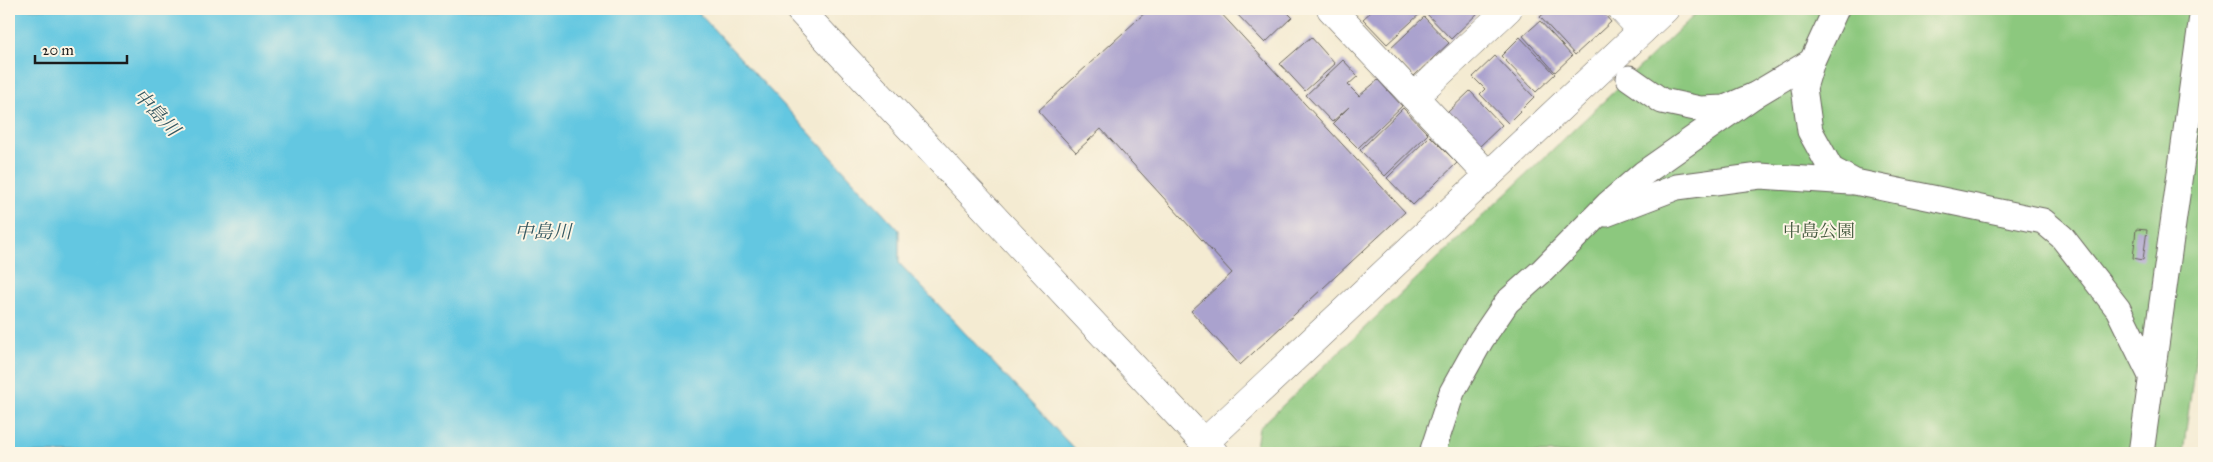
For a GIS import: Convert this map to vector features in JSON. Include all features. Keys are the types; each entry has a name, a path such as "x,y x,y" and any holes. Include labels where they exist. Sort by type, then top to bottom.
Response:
{"street":[{"path":"799,9 1209,448 1488,175 1665,9"},
{"path":"1330,9 1488,175"},
{"path":"1414,97 1508,9"},
{"path":"1622,9 1642,30"},
{"path":"1836,9 1812,61 1804,88 1810,132 1831,169 1856,182"},
{"path":"2140,453 2203,9"},
{"path":"1432,453 1452,392 1481,340 1507,302 1543,270 1594,218 1644,174 1755,95 1812,61"},
{"path":"1629,78 1662,102 1700,109 1725,108 1755,95"},
{"path":"1594,218 1677,187 1760,176 1856,182 2044,221 2068,245 2118,309 2152,376"}],"green space":[{"name":"中島公園","path":"1701,9 2204,9 2204,295 2183,453 1255,453 1259,428"}],"water":[{"name":"中島川","path":"9,9 695,9 899,230 899,263 1078,453 10,453"}],"building":[{"path":"1149,9 1217,9 1405,212 1240,365 1191,311 1232,273 1101,129 1076,152 1038,111"},
{"path":"1232,9 1284,9 1292,17 1265,43"},
{"path":"1374,9 1421,9 1423,11 1387,44 1363,19"},
{"path":"1426,9 1482,9 1451,39 1424,11"},
{"path":"1549,9 1600,9 1611,22 1575,55 1540,17"},
{"path":"1424,17 1449,43 1414,76 1389,50"},
{"path":"1540,21 1572,56 1555,72 1523,36"},
{"path":"1311,37 1335,64 1305,91 1280,64"},
{"path":"1520,37 1555,74 1536,92 1501,56"},
{"path":"1495,56 1534,97 1508,123 1480,94 1485,89 1473,77"},
{"path":"1343,60 1358,76 1348,85 1359,96 1378,80 1402,106 1358,148 1333,123 1349,107 1332,122 1306,95"},
{"path":"1470,91 1502,125 1479,147 1447,113"},
{"path":"1403,108 1428,134 1385,176 1360,150"},
{"path":"1430,136 1457,163 1413,205 1387,178"},
{"path":"2136,229 2147,230 2143,260 2133,258"}]}
